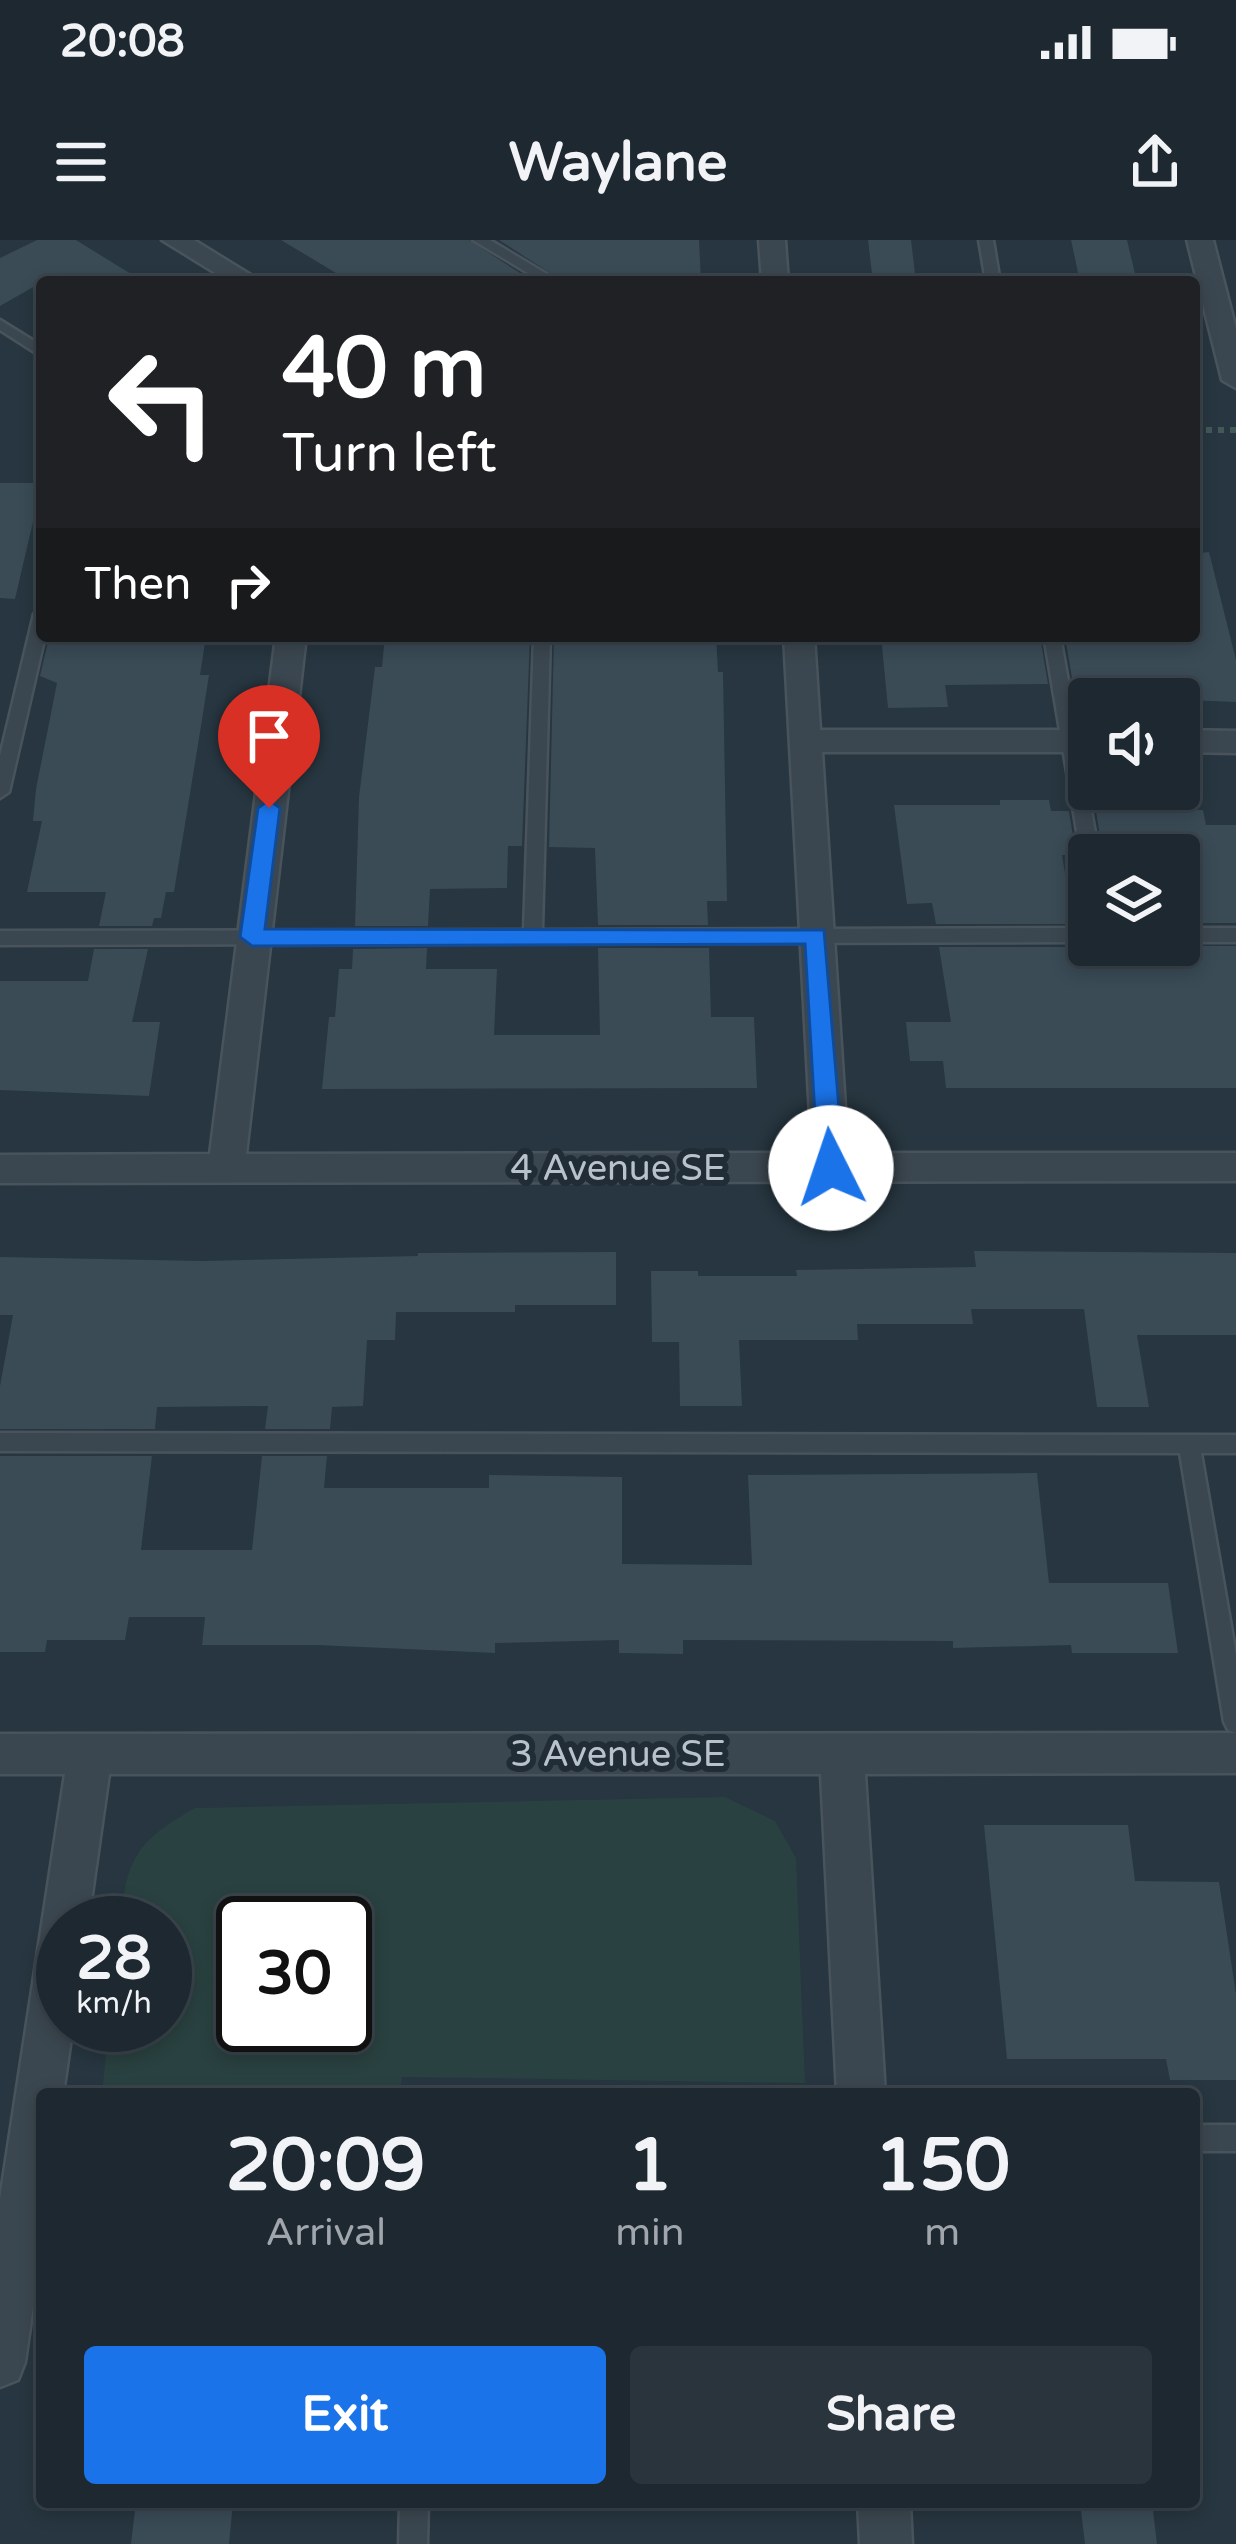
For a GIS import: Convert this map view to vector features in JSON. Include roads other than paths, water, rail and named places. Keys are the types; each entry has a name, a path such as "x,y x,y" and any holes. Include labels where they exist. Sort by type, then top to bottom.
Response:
{"street":[{"path":"175,240 238,276"},
{"path":"772,240 775,276"},
{"path":"1199,240 1236,380"},
{"path":"226,1169 290,642"},
{"path":"799,642 831,1168"},
{"path":"806,741 1068,741"},
{"path":"1200,742 1236,742"},
{"name":"4 Avenue SE","path":"0,1169 1236,1167"},
{"name":"3 Avenue SE","path":"0,1754 1236,1753"},
{"path":"69,1896 90,1754"},
{"path":"842,1754 860,2088"},
{"path":"41,2088 46,2052"},
{"path":"0,2362 36,2120"},
{"path":"884,2508 886,2544"}],"lane":[{"path":"480,240 543,276"},
{"path":"986,240 992,276"},
{"path":"0,324 36,348"},
{"path":"0,792 36,639"},
{"path":"533,937 542,642"},
{"path":"1054,642 1068,698"},
{"path":"0,938 1068,935"},
{"path":"1200,935 1236,935"},
{"path":"0,1442 1236,1444"},
{"path":"1189,1444 1236,1721"},
{"path":"1200,2138 1236,2138"},
{"path":"412,2544 414,2508"}]}
